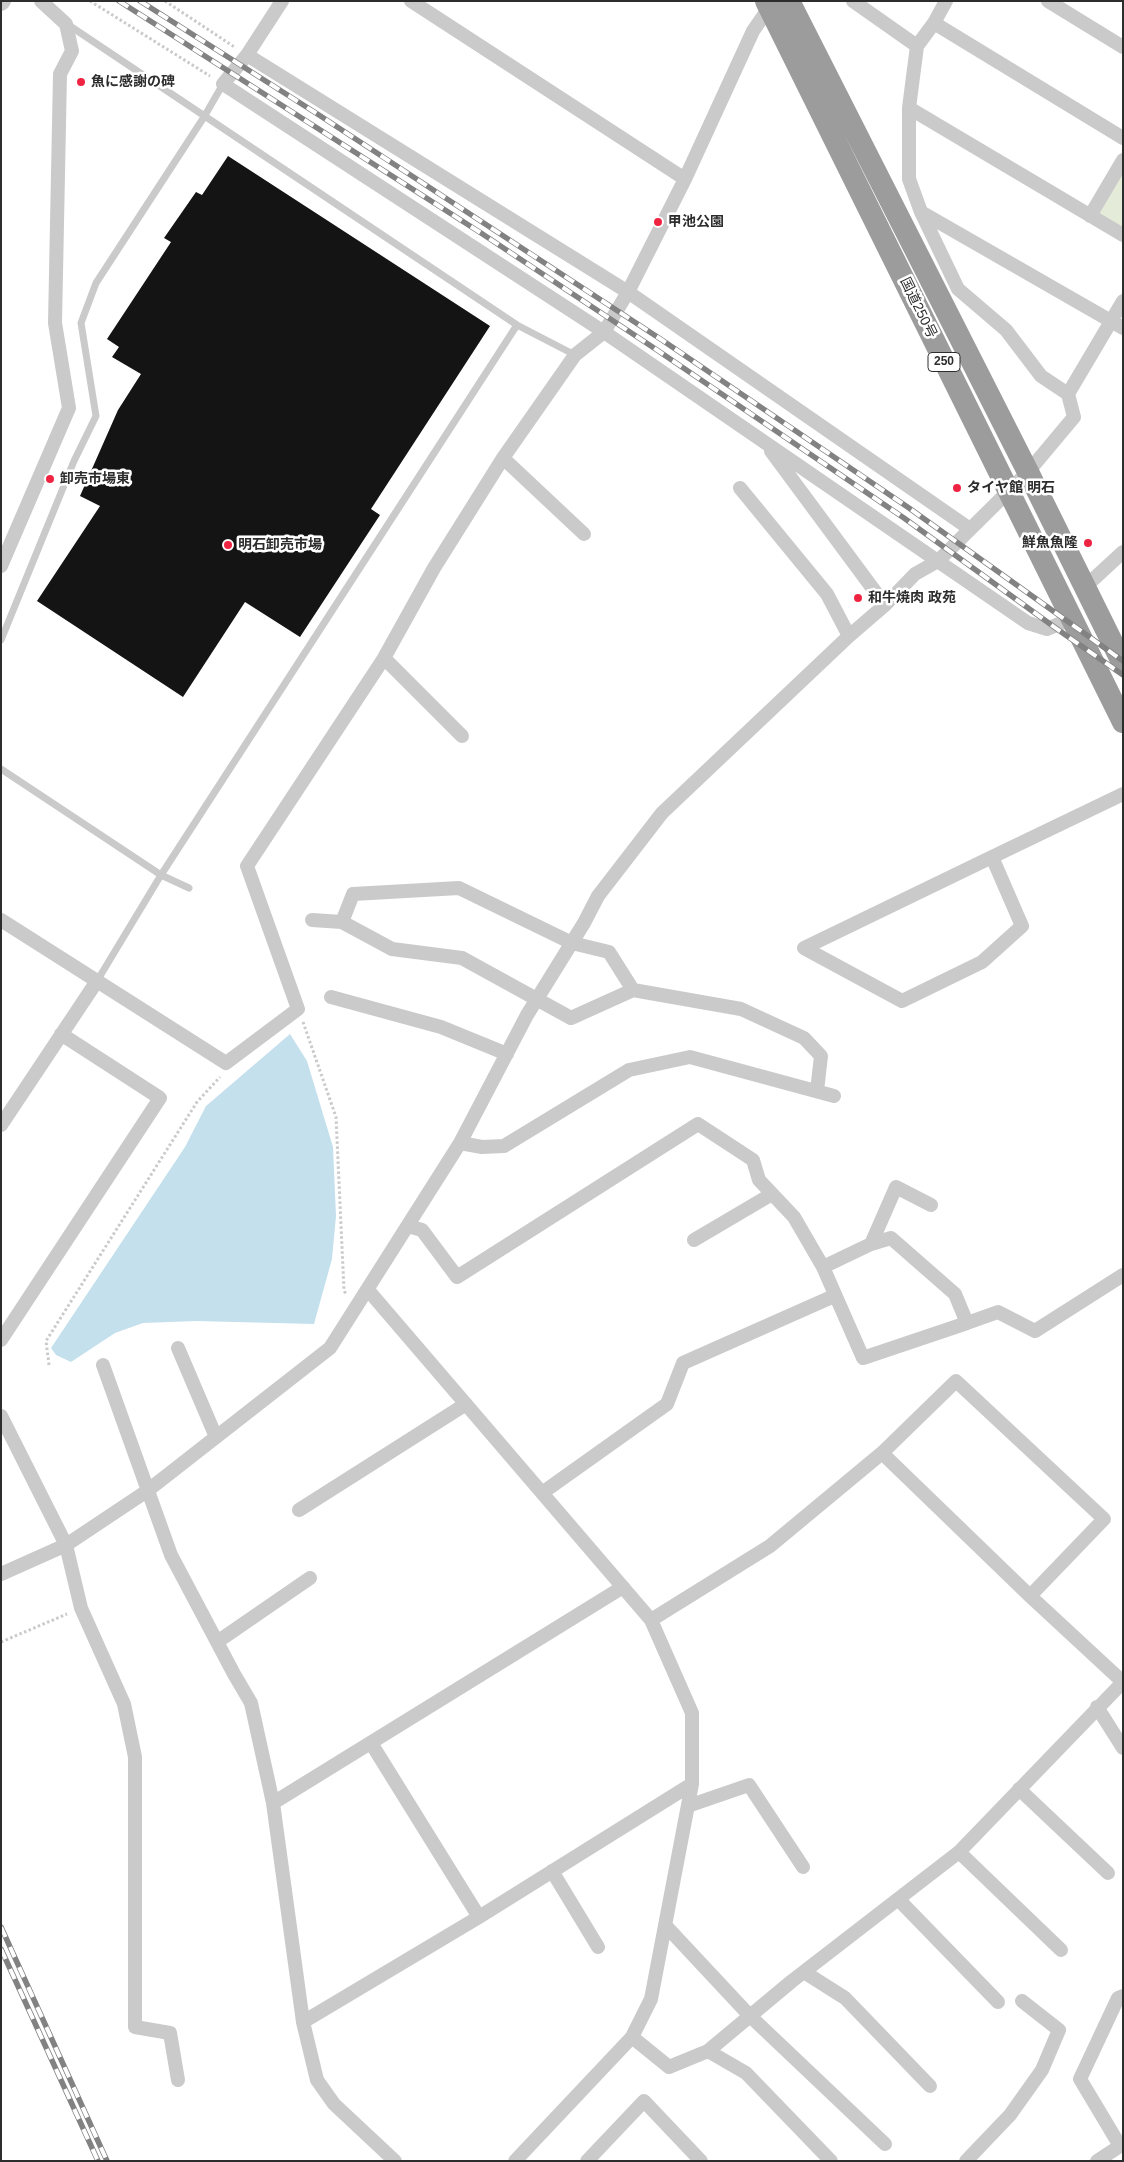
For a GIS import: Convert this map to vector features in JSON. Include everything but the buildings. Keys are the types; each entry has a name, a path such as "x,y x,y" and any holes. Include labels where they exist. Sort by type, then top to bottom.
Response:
{"highway":[{"name":"国道250号","path":"774,3 1028,472 1123,664"},
{"name":"国道250号","path":"774,3 1008,490 1123,722"}],"street":[{"path":"1,566 68,408 55,323 60,74 72,51 66,24 41,1"},
{"path":"282,1 247,55 223,84 604,332 1028,623 1047,629 1071,619"},
{"path":"411,1 685,179"},
{"path":"852,1 916,46"},
{"path":"1,1574 66,1545 147,1491 330,1348 460,1144 536,1000 572,943 598,896 662,813 849,636 885,605 915,574 938,562 1028,472 1074,417 1068,394 1041,376 1006,330 958,289 921,212 909,179 909,108 916,46 934,23 946,1"},
{"path":"1048,1 1123,47"},
{"path":"1,920 226,1063 298,1009 247,866 384,658 434,568 502,458 574,355 604,332 628,292 685,179 753,31 774,3"},
{"path":"934,23 1123,138"},
{"path":"247,55 628,292 970,528"},
{"path":"909,108 1123,235"},
{"path":"1090,216 1123,160"},
{"path":"921,212 1123,328"},
{"path":"1068,394 1123,300"},
{"path":"765,442 885,605"},
{"path":"502,458 584,534"},
{"path":"740,488 827,594 849,636"},
{"path":"1085,587 1123,552"},
{"path":"384,658 462,736"},
{"path":"992,857 1022,926 982,962 902,1001 804,948 822,939 992,857 1123,794"},
{"path":"342,922 353,894 459,888 572,943 610,952 633,990"},
{"path":"312,920 342,922 392,949 462,958 571,1018 633,990 741,1008 804,1038 821,1056 817,1091"},
{"path":"1,1125 97,981"},
{"path":"331,998 442,1027 507,1054"},
{"path":"1,1340 160,1098 61,1034"},
{"path":"460,1144 482,1147 504,1146 629,1070 690,1057 834,1096"},
{"path":"408,1226 422,1230 457,1277 698,1124 753,1160 758,1180 794,1217 822,1268 863,1358 998,1312 1035,1330 1123,1275"},
{"path":"871,1244 896,1187 932,1204"},
{"path":"694,1240 772,1194"},
{"path":"822,1268 871,1244 890,1238 955,1294 967,1323"},
{"path":"368,1290 651,1620 692,1713 692,1784 651,2000 632,2037 515,2161"},
{"path":"542,1493 667,1404 683,1363 834,1296"},
{"path":"178,1348 216,1437"},
{"path":"103,1364 171,1555 251,1704 273,1803 303,2022 317,2080 334,2104 395,2161"},
{"path":"651,1620 770,1546 882,1453 956,1381 1104,1519 1030,1596"},
{"path":"299,1510 466,1404"},
{"path":"1,1416 66,1545 82,1608 124,1704 135,1757 135,2027 170,2033 178,2080"},
{"path":"632,2037 669,2067 708,2051 804,1972 959,1852 1123,1682 1030,1596 882,1453"},
{"path":"217,1642 310,1578"},
{"path":"273,1803 623,1586"},
{"path":"1097,1707 1123,1748"},
{"path":"371,1743 479,1917"},
{"path":"303,2022 479,1917 692,1784"},
{"path":"688,1806 748,1785 803,1867"},
{"path":"1019,1789 1108,1873"},
{"path":"959,1852 1061,1950"},
{"path":"552,1871 598,1947"},
{"path":"898,1899 998,2002"},
{"path":"665,1925 750,2016 885,2144"},
{"path":"804,1972 845,1998 930,2086"},
{"path":"1097,2161 1121,2145 1080,2080 1118,1998 1123,1996"},
{"path":"966,2161 1010,2115 1042,2070 1059,2030 1022,2001"},
{"path":"708,2051 746,2073 831,2161"},
{"path":"587,2161 644,2101 701,2161"}],"lane":[{"path":"66,24 516,325 574,355"},
{"path":"1,640 74,461 96,416 81,323 96,284 204,117 223,84"},
{"path":"97,981 161,875 516,325"},
{"path":"1,770 161,875 190,888"}],"path":[{"path":"90,1 223,84"},
{"path":"165,1 247,55"},
{"path":"298,1009 336,1117 344,1290 353,1311"},
{"path":"48,1365 46,1341 196,1102 221,1076 226,1063"},
{"path":"1,1642 82,1608"}],"green space":[{"path":"1123,172 1123,228 1099,214"}],"water":[{"path":"290,1034 307,1061 333,1147 336,1216 332,1259 314,1324 196,1321 143,1323 115,1333 71,1362 56,1355 51,1348 185,1147 206,1106"}],"railway":[{"path":"119,1 481,233 657,350 904,518 1123,675"},
{"path":"140,1 319,115 662,340 909,508 1123,661"},
{"path":"1,1927 107,2161"},
{"path":"1,1949 98,2161"}],"place":[{"name":"魚に感謝の碑","path":"81,82"},
{"name":"甲池公園","path":"658,222"},
{"name":"卸売市場東","path":"50,479"},
{"name":"タイヤ館 明石","path":"957,488"},
{"name":"鮮魚魚隆","path":"1088,543"},
{"name":"明石卸売市場","path":"228,545"},
{"name":"和牛焼肉 政苑","path":"858,598"}]}
